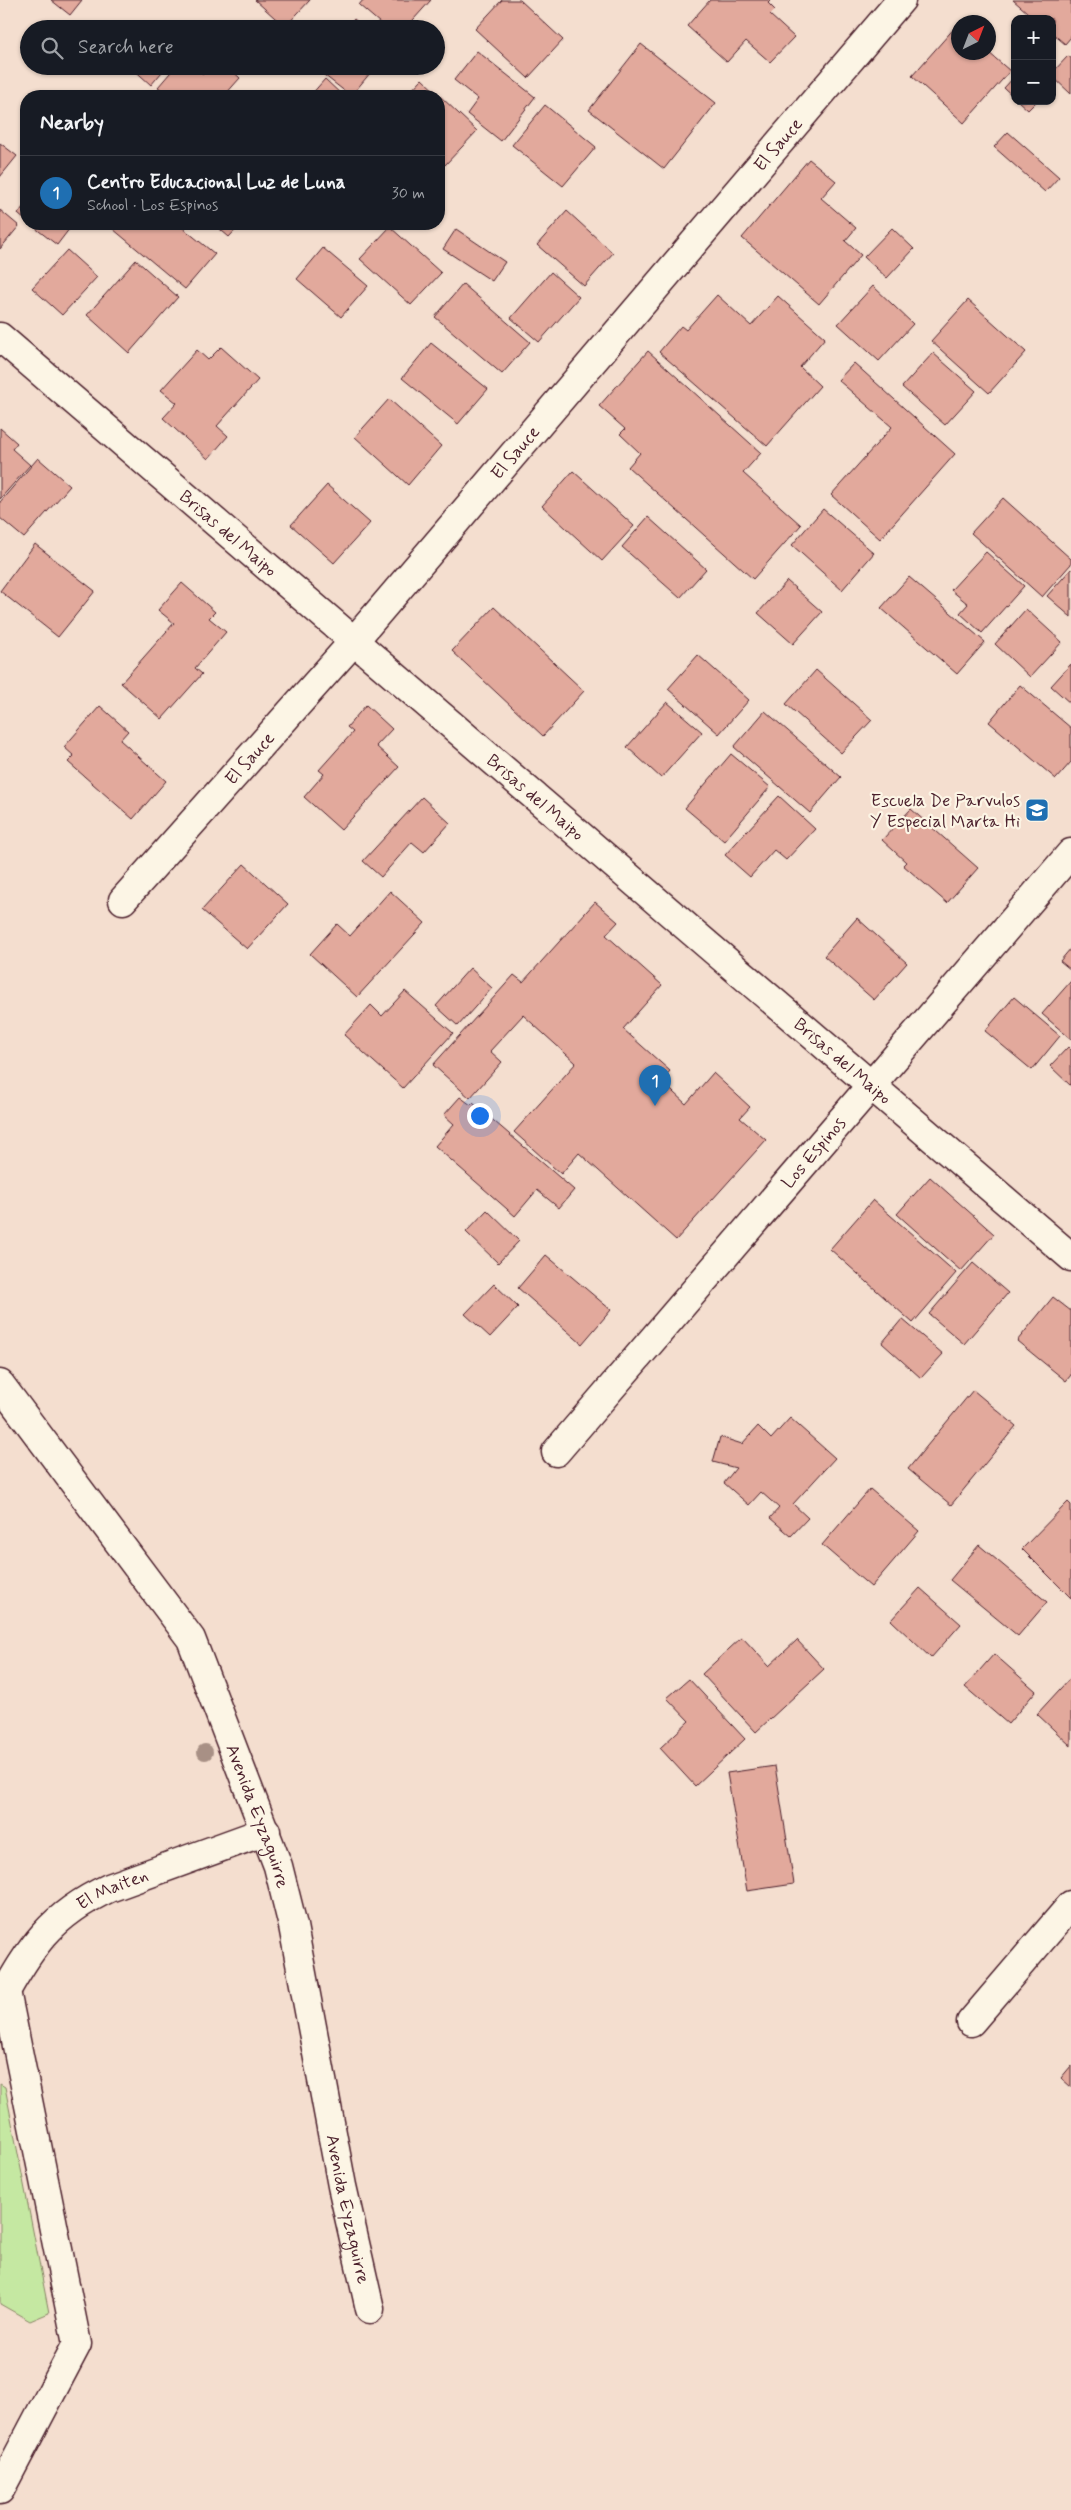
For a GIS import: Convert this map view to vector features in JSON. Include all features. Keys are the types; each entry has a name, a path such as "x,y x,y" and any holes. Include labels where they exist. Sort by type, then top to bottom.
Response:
{"street":[{"name":"El Sauce","path":"123,900 354,641 901,0"},
{"name":"Brisas del Maipo","path":"0,338 1071,1257"},
{"name":"Los Espinos","path":"556,1452 1071,853"},
{"name":"Avenida Eyzaguirre","path":"0,1384 191,1639 278,1866 293,1926 342,2186 370,2310"},
{"name":"El Maiten","path":"3,1997 26,1955 46,1931 65,1913 88,1898 109,1888 266,1831"},
{"path":"971,2022 1071,1905"},
{"path":"0,2490 77,2344 3,1997"}],"green space":[{"path":"0,2084 5,2087 49,2313 30,2321 0,2304"}],"building":[{"path":"51,0 82,0 70,15"},
{"path":"255,0 310,0 291,20 277,20"},
{"path":"363,0 431,0 413,20 376,20 359,5"},
{"path":"502,0 520,0 563,40 528,78 475,29"},
{"path":"710,0 771,0 768,3 775,10 770,15 794,37 770,62 746,41 727,62 687,26"},
{"path":"1013,0 1071,0 1071,37 1065,44 1056,36 1056,15 1030,15"},
{"path":"951,32 951,60 996,59 1010,71 964,123 912,76"},
{"path":"641,44 716,103 664,169 589,110"},
{"path":"477,51 535,97 501,141 467,114 478,99 454,80"},
{"path":"1068,56 1071,58 1071,94 1056,80 1056,69"},
{"path":"140,75 159,75 151,85"},
{"path":"168,75 237,75 240,78 229,90 162,90 158,87"},
{"path":"324,75 368,75 356,90 343,90"},
{"path":"325,79 337,90 315,90"},
{"path":"422,79 434,90 412,90"},
{"path":"1011,80 1011,94 1004,88"},
{"path":"445,101 477,131 445,165"},
{"path":"545,105 596,147 563,186 512,145"},
{"path":"1022,105 1033,105 1028,110"},
{"path":"1008,132 1059,177 1045,192 994,147"},
{"path":"0,143 17,156 0,177"},
{"path":"809,159 836,181 821,198 856,228 845,241 861,255 819,304 742,238"},
{"path":"0,210 19,226 0,249"},
{"path":"567,211 613,253 584,286 537,245"},
{"path":"892,228 914,249 887,278 864,257"},
{"path":"456,229 505,262 492,281 443,249"},
{"path":"38,230 68,230 57,245"},
{"path":"114,230 185,230 215,254 185,289"},
{"path":"221,230 235,230 229,237"},
{"path":"387,230 393,230 441,273 411,305 360,259"},
{"path":"323,248 368,286 341,317 297,279"},
{"path":"67,250 97,277 62,315 32,288"},
{"path":"136,260 178,297 129,353 87,315"},
{"path":"551,272 579,297 539,342 511,318"},
{"path":"463,284 530,342 502,374 435,317"},
{"path":"873,286 913,324 879,361 838,324"},
{"path":"717,295 751,326 778,296 825,338 800,367 820,386 767,446 659,352 681,326 686,330"},
{"path":"968,300 1026,352 989,393 931,341"},
{"path":"431,343 488,389 458,424 402,378"},
{"path":"221,347 258,380 217,426 228,436 208,459 163,418 177,403 161,390 197,350 208,360"},
{"path":"648,351 761,453 743,473 801,525 753,579 628,467 640,453 620,434 625,429 599,406"},
{"path":"933,353 976,391 945,425 902,387"},
{"path":"854,363 955,454 880,539 831,495 892,427 838,380"},
{"path":"389,399 441,446 408,485 355,437"},
{"path":"0,428 17,443 12,449 30,465 0,499"},
{"path":"38,458 70,486 24,538 0,518 0,502"},
{"path":"573,471 634,526 602,561 542,506"},
{"path":"327,485 370,523 334,563 291,525"},
{"path":"1003,498 1071,559 1071,564 1042,597 971,533"},
{"path":"823,509 874,553 842,590 792,545"},
{"path":"648,517 706,569 680,598 622,547"},
{"path":"35,544 95,591 58,637 0,591"},
{"path":"986,552 1024,586 982,633 960,613 968,604 951,590"},
{"path":"1071,569 1071,617 1047,596"},
{"path":"909,577 985,642 957,674 881,608"},
{"path":"787,581 822,612 793,644 758,613"},
{"path":"182,583 215,612 209,618 226,632 195,668 202,674 162,719 121,683 174,623 158,610"},
{"path":"494,607 584,691 543,736 452,651"},
{"path":"1026,609 1062,642 1030,677 995,644"},
{"path":"698,655 749,700 719,734 668,689"},
{"path":"1071,664 1071,704 1051,686"},
{"path":"816,670 872,720 841,753 786,704"},
{"path":"1020,685 1071,728 1071,762 1056,779 989,722"},
{"path":"667,702 702,732 661,778 627,747"},
{"path":"366,705 392,729 376,746 399,767 341,830 304,797 324,774 319,770 353,732 347,727"},
{"path":"100,706 128,731 120,740 166,781 133,819 68,762 74,756 64,747"},
{"path":"765,711 841,777 810,813 734,747"},
{"path":"731,754 770,787 724,841 685,808"},
{"path":"779,796 815,829 786,860 774,850 750,877 725,855"},
{"path":"422,797 450,823 424,852 412,842 381,877 363,861"},
{"path":"911,809 978,868 947,903 903,865 906,862 882,840"},
{"path":"244,864 288,904 247,949 202,910"},
{"path":"390,891 425,923 357,997 310,954 337,924 350,936"},
{"path":"595,902 618,922 606,935 662,985 623,1029 670,1071 661,1081 686,1104 713,1073 750,1107 740,1118 766,1140 676,1240 579,1153 561,1174 514,1132 576,1063 523,1015 490,1051 502,1062 470,1098 433,1065 514,975 523,982"},
{"path":"857,918 907,963 874,1000 824,956"},
{"path":"1071,948 1071,970 1060,961"},
{"path":"470,968 492,988 458,1026 436,1006"},
{"path":"1071,981 1071,1039 1042,1014"},
{"path":"405,991 453,1033 403,1088 344,1035 371,1005 382,1016"},
{"path":"1014,997 1060,1036 1032,1070 985,1031"},
{"path":"1068,1047 1071,1050 1071,1086 1050,1066"},
{"path":"460,1097 471,1105 473,1103 574,1190 559,1208 537,1190 515,1216 435,1146 454,1124 444,1115"},
{"path":"930,1177 994,1234 961,1271 897,1214"},
{"path":"873,1200 956,1273 913,1323 830,1249"},
{"path":"487,1210 519,1241 498,1263 466,1232"},
{"path":"546,1255 611,1310 582,1344 518,1288"},
{"path":"973,1263 1008,1293 964,1344 929,1314"},
{"path":"494,1284 518,1307 490,1337 465,1314"},
{"path":"1053,1297 1071,1311 1071,1375 1066,1381 1017,1341"},
{"path":"902,1319 943,1354 921,1378 882,1343"},
{"path":"973,1390 1016,1426 951,1505 908,1469"},
{"path":"790,1418 835,1458 793,1504 808,1518 791,1536 770,1518 779,1508 761,1492 749,1505 724,1483 736,1468 713,1462 720,1437 742,1444 758,1426 771,1439"},
{"path":"870,1489 919,1531 871,1587 822,1545"},
{"path":"1068,1502 1071,1505 1071,1598 1022,1549"},
{"path":"979,1545 1047,1602 1018,1636 950,1580"},
{"path":"920,1588 961,1624 931,1658 891,1620"},
{"path":"742,1637 769,1666 797,1640 824,1669 756,1732 702,1674"},
{"path":"994,1654 1036,1691 1008,1724 965,1687"},
{"path":"1071,1677 1071,1746 1037,1714"},
{"path":"689,1679 745,1739 695,1786 660,1748 689,1721 667,1698"},
{"path":"775,1766 794,1884 747,1891 727,1773"},
{"path":"1071,2066 1071,2087 1061,2078"}],"place":[{"name":"Escuela De Parvulos Y Especial Marta Hi","path":"1037,810"},
{"name":"Centro Educacional Luz de Luna","path":"655,1106"}]}
